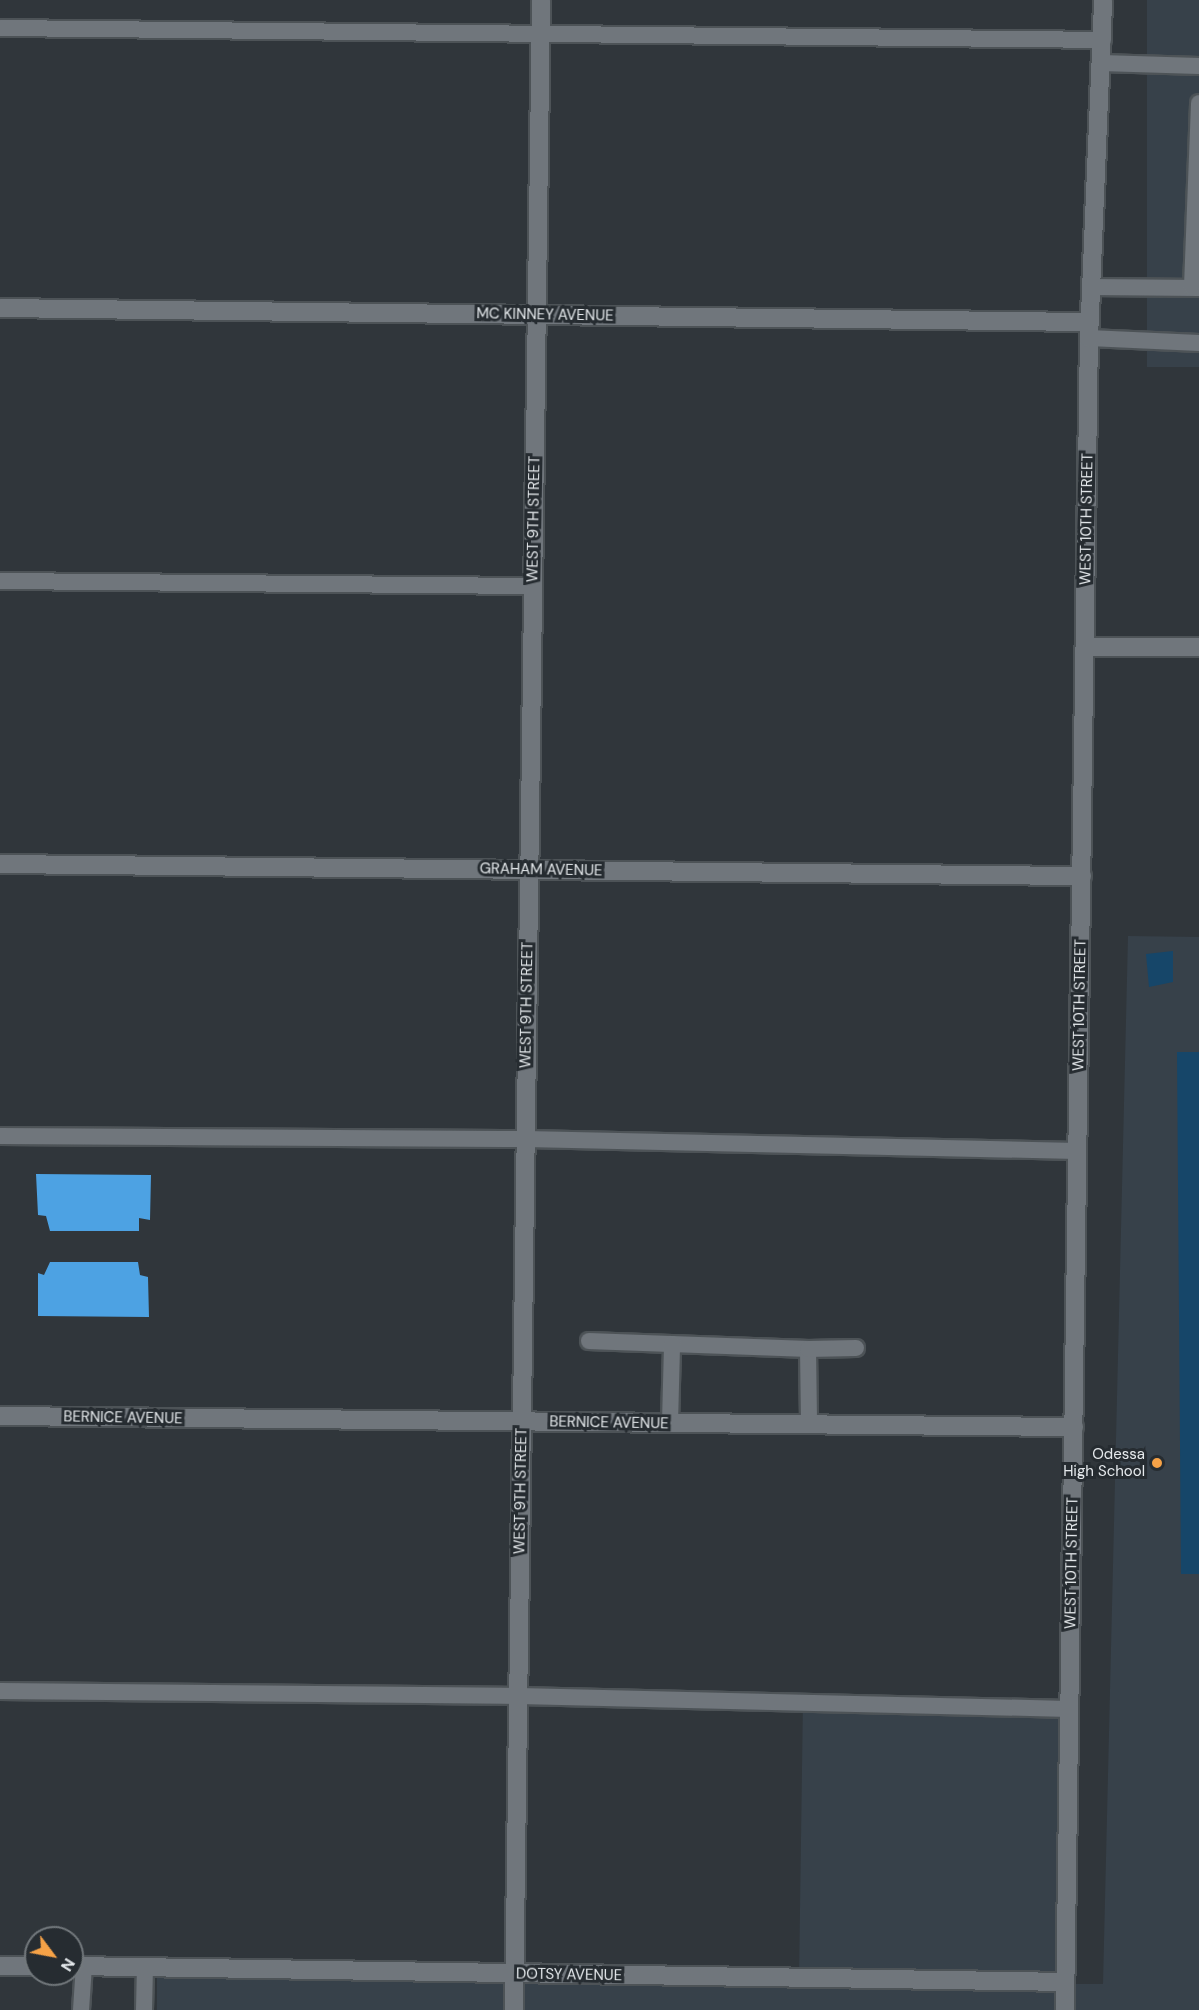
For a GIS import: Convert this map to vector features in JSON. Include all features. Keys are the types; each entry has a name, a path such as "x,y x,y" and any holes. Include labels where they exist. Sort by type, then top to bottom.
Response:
{"street":[{"name":"WEST 9TH STREET","path":"514,2010 541,0"},
{"name":"WEST 10TH STREET","path":"1065,2010 1089,330 1103,0"},
{"name":"MC KINNEY AVENUE","path":"0,308 536,315 1089,330"},
{"path":"1085,647 1199,647"},
{"name":"GRAHAM AVENUE","path":"0,864 1082,876"},
{"name":"BERNICE AVENUE","path":"0,1416 1074,1427"},
{"name":"DOTSY AVENUE","path":"84,1965 1065,1982"},
{"path":"0,1966 24,1966"}],"lane":[{"path":"0,28 1103,40"},
{"path":"1101,63 1199,66"},
{"path":"1091,286 1196,287 1199,103"},
{"path":"1089,330 1199,343"},
{"path":"0,581 533,586"},
{"path":"0,1136 526,1139 1077,1151"},
{"path":"589,1341 808,1349 856,1348"},
{"path":"670,1423 672,1344"},
{"path":"808,1349 809,1424"},
{"path":"0,1691 519,1696 1069,1708"},
{"path":"144,2010 145,1967"},
{"path":"79,1986 81,2010"}],"shaded area":[{"path":"1147,0 1199,0 1199,367 1147,367"},
{"path":"1128,936 1199,937 1199,2010 157,2010 157,1974 799,1981 803,1698 1070,1702 1066,1984 1103,1984"},
{"path":"1173,951 1173,982 1149,987 1146,954"},
{"path":"1177,1052 1199,1052 1199,1574 1181,1574"}],"building":[{"path":"36,1174 151,1175 150,1220 139,1218 139,1231 50,1231 46,1216 38,1215"},
{"path":"50,1262 138,1262 140,1275 148,1277 149,1317 38,1316 38,1273 44,1275"}],"place":[{"name":"Odessa High School","path":"1157,1463"}]}
